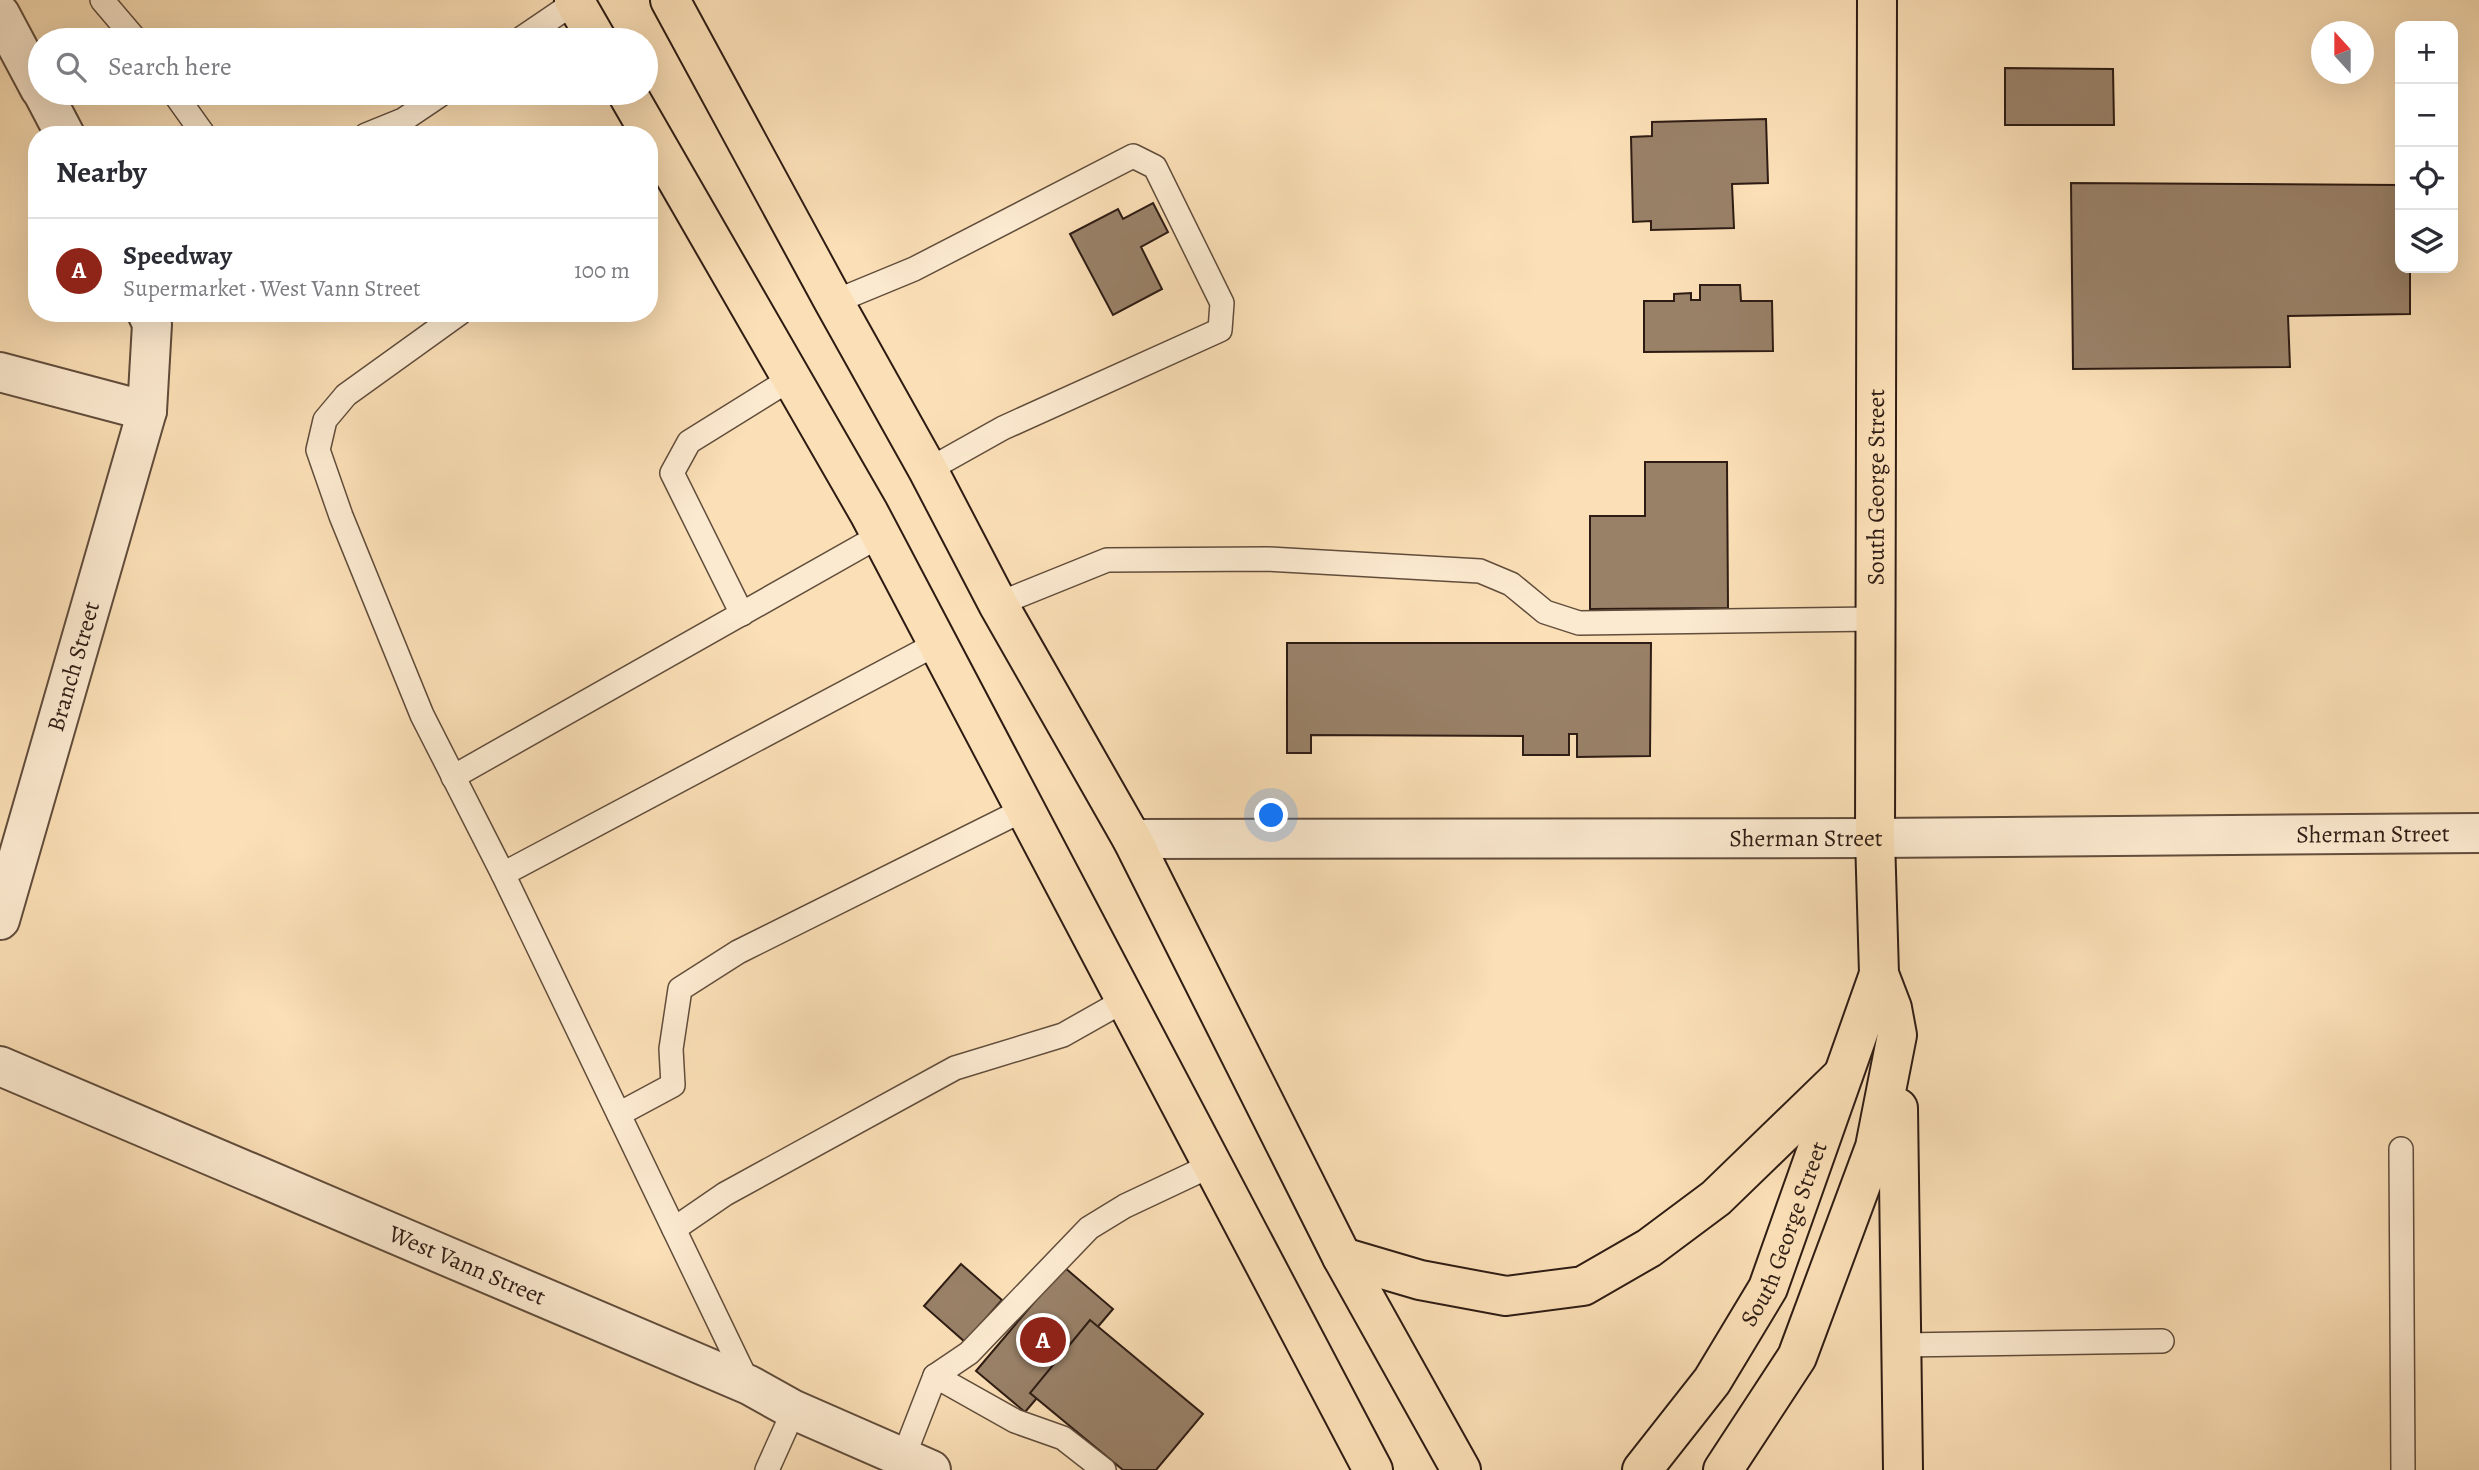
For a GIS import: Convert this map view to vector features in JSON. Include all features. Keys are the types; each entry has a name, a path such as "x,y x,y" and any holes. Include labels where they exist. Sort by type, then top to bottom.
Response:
{"main road":[{"path":"670,0 928,470 998,604 1132,839 1342,1257 1461,1470"},
{"name":"South George Street","path":"1723,1470 1797,1357 1875,1146 1897,1035 1892,1008 1879,974 1875,838 1877,0"},
{"path":"574,1 590,28"},
{"path":"632,105 641,126"},
{"path":"659,170 792,378 881,535 1373,1470"},
{"name":"South George Street","path":"1642,1470 1712,1381 1768,1289 1879,974"},
{"path":"1897,1035 1903,1470"},
{"path":"1342,1257 1420,1280 1506,1297 1583,1286 1649,1248 1716,1198 1843,1075"}],"street":[{"path":"0,14 28,67"},
{"path":"49,105 60,126"},
{"name":"Branch Street","path":"0,920 147,411 151,322"},
{"path":"0,372 147,411"},
{"name":"Sherman Street","path":"1132,839 1875,838 2479,833"},
{"name":"West Vann Street","path":"0,1066 749,1385 794,1410 917,1464"}],"lane":[{"path":"102,0 126,28"},
{"path":"536,28 574,1"},
{"path":"183,105 198,126"},
{"path":"388,126 425,105"},
{"path":"834,302 914,269 1133,156 1155,167 1222,303 1220,330 1003,428 928,470"},
{"path":"447,322 346,395 325,420 318,450 341,516 422,715 503,874 749,1385"},
{"path":"742,614 672,473 689,442 792,378"},
{"path":"453,777 881,535"},
{"path":"998,604 1107,560 1268,559 1480,571 1511,584 1545,612 1579,623 1876,619"},
{"path":"503,874 937,643"},
{"path":"619,1114 673,1085 671,1049 680,989 737,952 1025,809"},
{"path":"674,1229 725,1194 955,1068 1063,1035 1125,1000"},
{"path":"2400,1149 2403,1470"},
{"path":"917,1464 936,1376 969,1353 1089,1228 1125,1206 1212,1165"},
{"path":"1902,1345 2162,1341"},
{"path":"936,1376 1015,1422 1063,1438 1104,1470"},
{"path":"767,1470 794,1410"}],"building":[{"path":"2005,68 2113,69 2114,125 2005,125"},
{"path":"1766,119 1768,183 1732,184 1734,228 1651,230 1651,221 1633,222 1631,137 1652,136 1652,122"},
{"path":"2071,183 2395,185 2395,273 2410,273 2410,314 2288,316 2290,367 2073,369"},
{"path":"1153,203 1168,232 1141,247 1162,289 1113,315 1070,234 1118,209 1123,219"},
{"path":"1700,285 1740,285 1741,301 1772,301 1773,351 1644,352 1644,301 1674,301 1674,294 1691,293 1691,300 1700,300"},
{"path":"1645,462 1727,462 1728,608 1590,609 1590,516 1645,516"},
{"path":"1287,643 1651,643 1650,756 1577,757 1577,734 1569,734 1569,755 1523,755 1523,736 1311,735 1311,753 1287,753"},
{"path":"961,1264 1002,1300 965,1342 924,1306"},
{"path":"1064,1267 1113,1309 1025,1412 976,1371"},
{"path":"1090,1320 1203,1414 1156,1470 1123,1470 1030,1393"}],"place":[{"name":"Speedway","path":"1043,1340"}]}
